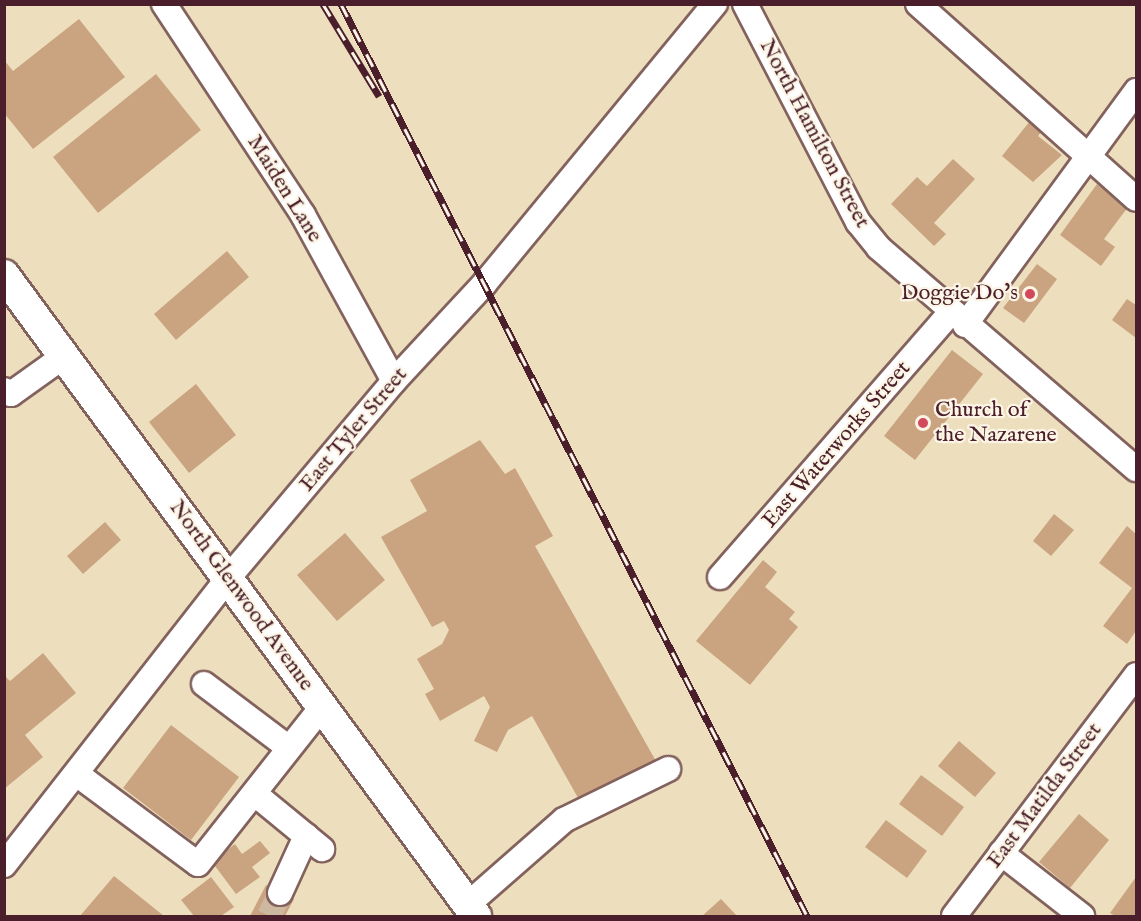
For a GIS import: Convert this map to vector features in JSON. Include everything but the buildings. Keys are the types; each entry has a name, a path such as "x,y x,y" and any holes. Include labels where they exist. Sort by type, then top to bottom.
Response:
{"main road":[{"name":"North Glenwood Avenue","path":"9,290 64,356 472,911"}],"street":[{"name":"Maiden Lane","path":"164,4 303,215 394,381"},
{"name":"East Tyler Street","path":"7,854 78,775 229,578 394,381 484,284 715,4"},
{"name":"North Hamilton Street","path":"745,4 858,222 958,319 1137,470"},
{"path":"918,4 1137,199"},
{"name":"East Waterworks Street","path":"720,577 958,319 1089,156 1137,91"},
{"path":"4,390 11,394 64,356"},
{"name":"East Matilda Street","path":"954,916 1137,675"},
{"path":"204,684 289,748"},
{"path":"78,775 198,864 322,707"},
{"path":"472,911 564,820 668,769"},
{"path":"255,794 314,842 280,893"},
{"path":"1001,853 1082,916"}],"tunnel":[{"path":"269,916 280,893"}],"railway":[{"path":"323,4 379,96"},
{"path":"341,4 807,916"}],"place":[{"name":"Doggie Do's","path":"1030,294"},
{"name":"Church of the Nazarene","path":"923,423"}]}
